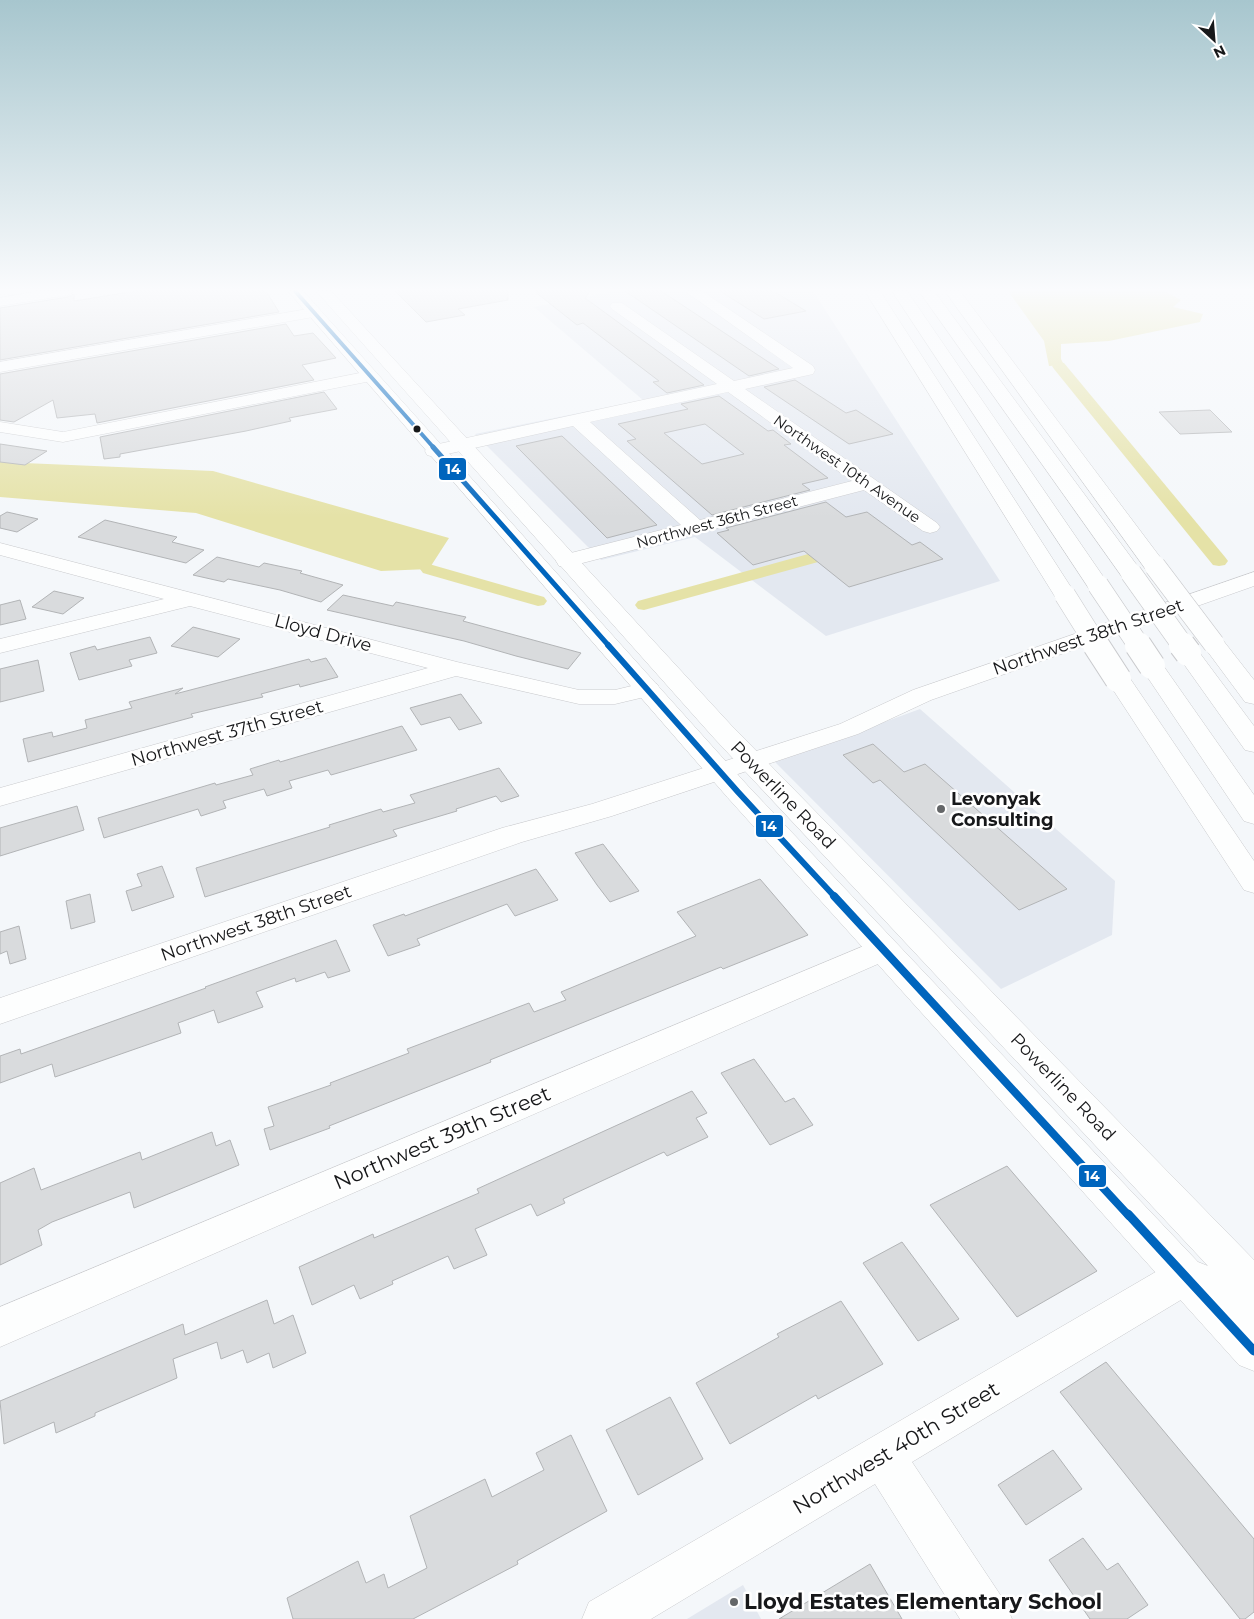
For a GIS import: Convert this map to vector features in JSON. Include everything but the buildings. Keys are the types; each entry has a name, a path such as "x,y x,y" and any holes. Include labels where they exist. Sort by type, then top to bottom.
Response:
{"main road":[{"name":"Powerline Road","path":"362,367 434,451 648,690 729,760 1176,1205 1254,1287"},
{"name":"Powerline Road","path":"392,367 567,561 884,949 1254,1351"},
{"name":"Northwest 10th Avenue","path":"703,367 930,527"},
{"path":"434,451 807,370 802,367"},
{"path":"915,367 929,380"},
{"path":"920,367 1118,678 1254,883"},
{"path":"951,367 1254,816"},
{"path":"981,367 1254,744"},
{"path":"1008,367 1254,696"},
{"path":"0,427 63,437 370,376"},
{"path":"577,420 695,527"},
{"name":"Northwest 36th Street","path":"567,561 867,483"},
{"name":"Lloyd Drive","path":"0,548 454,668 579,697 615,698 648,690"},
{"name":"Northwest 38th Street","path":"0,1011 512,835 602,810 729,760 855,727 922,695 1254,579"},
{"path":"0,646 192,598"},
{"name":"Northwest 37th Street","path":"0,797 454,668"},
{"name":"Northwest 39th Street","path":"0,1326 884,949"},
{"path":"1067,1148 1139,1198 1164,1206 1176,1205"},
{"path":"1185,1276 1228,1292 1254,1309"},
{"name":"Northwest 40th Street","path":"606,1619 1185,1276"},
{"path":"883,1456 988,1619"}],"shaded area":[{"path":"604,367 862,367 1000,581 826,636 695,537 601,560 475,434 643,400"},
{"path":"0,462 213,471 449,538 429,569 381,571 196,513 0,497"},
{"path":"920,709 1115,881 1112,935 1001,989 775,762"},
{"name":"Lloyd Estates Elementary School","path":"743,1585 761,1619 687,1619"}],"waterway":[{"path":"1059,367 1219,561"},
{"path":"644,605 841,550"},
{"path":"429,569 538,601"}],"transit line":[{"name":"14","path":"362,367 738,792 1254,1351"}],"place":[{"name":"Levonyak Consulting","path":"941,809"},
{"name":"Lloyd Estates Elementary School","path":"734,1602"}]}
